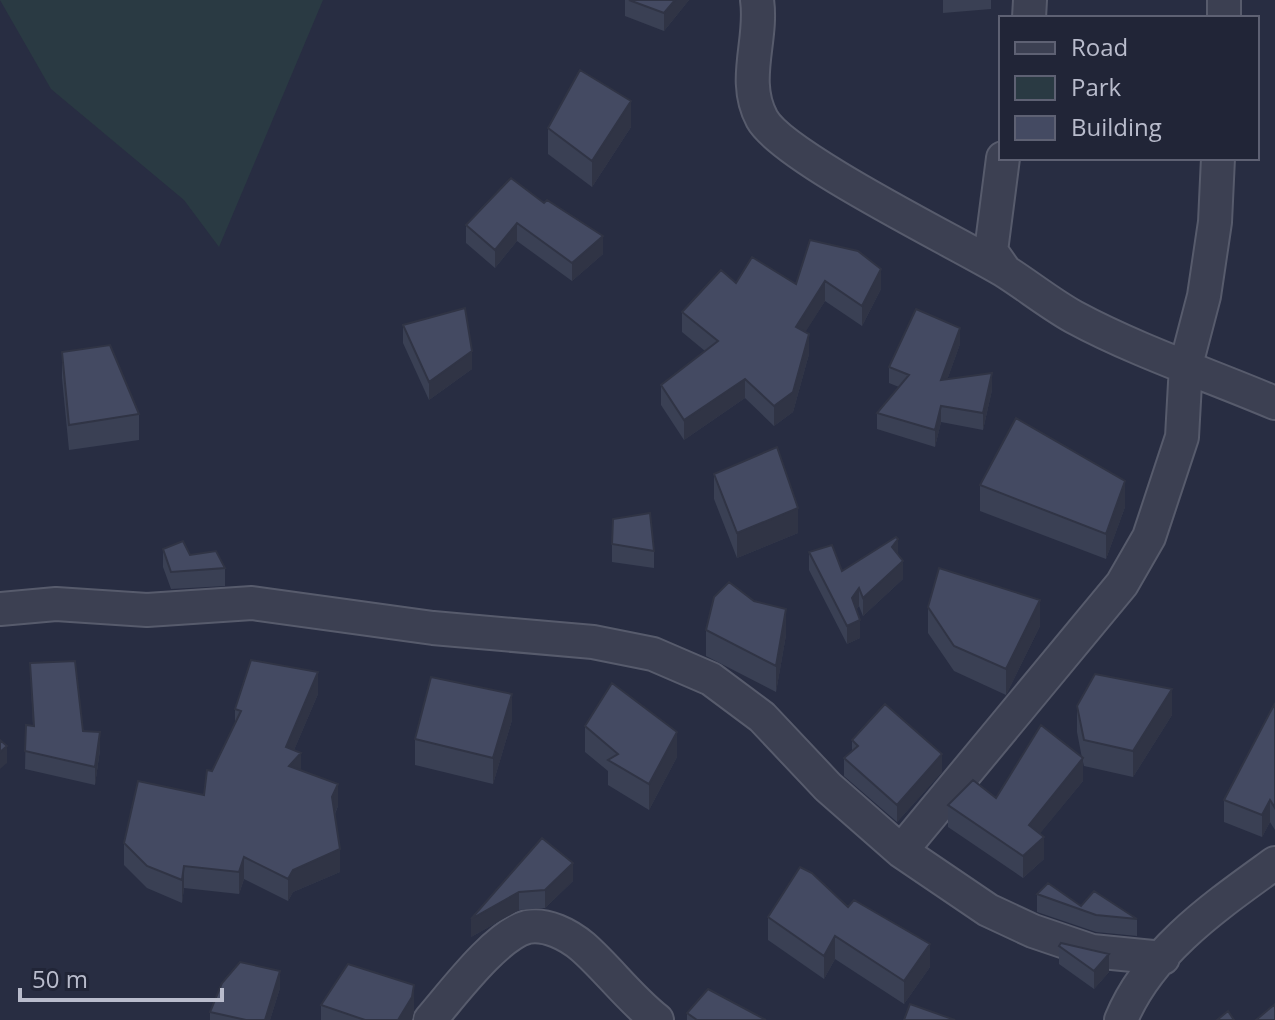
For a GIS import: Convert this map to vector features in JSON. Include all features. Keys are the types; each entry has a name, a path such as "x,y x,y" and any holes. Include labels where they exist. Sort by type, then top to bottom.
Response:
{"street":[{"path":"757,0 760,15 752,73 754,100 764,122 806,157 1005,271 1074,317 1275,403"},
{"path":"1003,160 991,251 1005,271"},
{"path":"901,851 1122,584 1149,537 1182,437 1186,365 1209,267 1218,160"},
{"path":"4,615 56,604 147,610 252,603 433,628 593,642 653,654 711,679 762,717 828,787 901,851 988,910 1033,931 1092,951 1163,958"},
{"path":"1121,1020 1137,990 1198,919 1275,863"},
{"path":"430,1020 486,955 526,927 557,930 582,946 631,999 657,1020"}],"green space":[{"path":"0,0 323,0 219,247 184,200 51,89"}],"building":[{"path":"629,0 675,0 664,13"},
{"path":"580,70 631,101 592,161 548,128"},
{"path":"511,178 544,203 547,200 603,236 572,263 517,223 495,250 466,225"},
{"path":"810,240 858,251 881,269 862,306 825,281 796,327 809,334 793,392 774,406 745,379 684,420 661,385 718,341 682,312 721,270 736,283 752,257 796,284"},
{"path":"465,308 472,351 429,382 403,325"},
{"path":"916,309 960,328 941,380 992,373 983,413 941,406 935,430 877,413 909,375 889,367"},
{"path":"110,345 139,414 69,425 62,352"},
{"path":"1016,418 1125,481 1106,534 980,485"},
{"path":"777,447 798,508 737,533 714,474"},
{"path":"650,513 654,551 612,544 613,519"},
{"path":"896,537 898,539 892,547 903,561 863,598 859,588 852,598 860,620 847,626 809,552 832,545 842,571"},
{"path":"183,541 190,555 216,551 225,568 171,572 163,549"},
{"path":"939,568 1040,600 1006,669 954,646 928,607"},
{"path":"729,582 754,601 786,609 776,666 706,630 714,597"},
{"path":"251,660 318,672 286,747 301,753 289,766 338,784 332,797 340,849 293,870 288,879 244,857 239,872 184,866 182,880 147,866 124,843 138,781 204,795 207,770 212,771 241,711 235,709"},
{"path":"75,661 83,731 100,732 95,767 25,751 26,725 34,726 30,663"},
{"path":"1095,674 1172,689 1133,751 1084,740 1077,706"},
{"path":"431,677 512,694 493,758 415,739"},
{"path":"612,683 677,732 649,784 608,760 618,754 585,726"},
{"path":"1275,703 1275,808 1270,800 1262,815 1224,800"},
{"path":"885,704 942,754 897,805 844,758 858,746 852,740"},
{"path":"1041,725 1083,758 1029,825 1044,837 1023,856 948,805 973,780 996,798"},
{"path":"0,740 7,746 0,752"},
{"path":"542,838 573,863 545,890 519,892 471,919"},
{"path":"800,867 812,873 848,907 854,900 930,944 904,981 835,936 824,956 768,917"},
{"path":"1048,883 1081,906 1094,891 1137,919 1096,915 1037,894"},
{"path":"1061,943 1109,954 1094,971 1059,946"},
{"path":"240,962 280,971 265,1020 246,1020 210,1012 222,983"},
{"path":"348,964 414,985 412,997 398,1020 365,1020 321,1005"},
{"path":"708,989 766,1020 697,1020 687,1013"},
{"path":"910,1004 955,1020 904,1020"},
{"path":"1275,1004 1275,1020 1256,1020"},
{"path":"1228,1011 1234,1020 1217,1020"}]}
